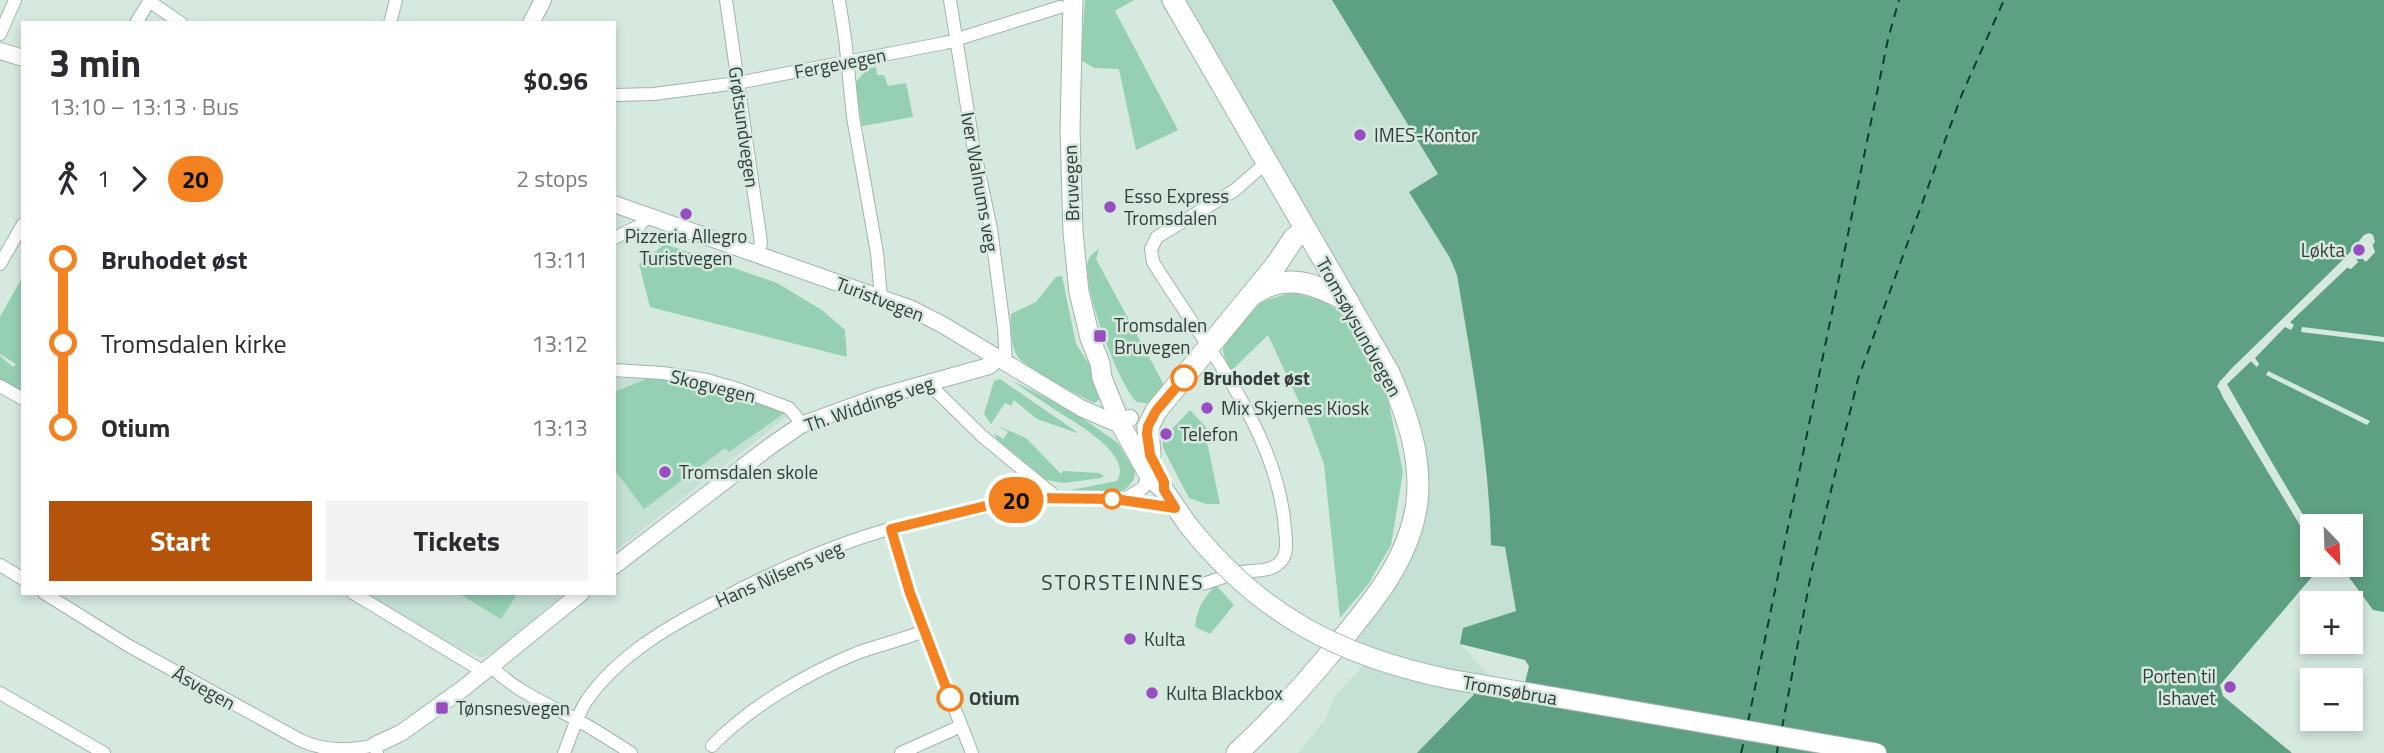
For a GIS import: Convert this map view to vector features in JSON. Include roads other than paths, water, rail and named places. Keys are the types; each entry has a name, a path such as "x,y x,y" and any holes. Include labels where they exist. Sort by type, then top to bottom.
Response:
{"highway":[{"name":"Tromsøysundvegen","path":"1173,0 1390,373 1411,431 1418,478 1413,521 1400,557 1369,605 1298,692 1237,753"},
{"path":"1149,465 1148,426 1156,411 1276,265 1294,238 1306,230"},
{"path":"1244,301 1262,289 1289,281 1316,285 1348,301"}],"main road":[{"name":"Bruvegen","path":"1067,4 1073,232 1079,292 1090,338 1100,363 1102,379 1149,465 1164,482 1164,490 1188,525"},
{"name":"Tromsøbrua","path":"1188,525 1225,567 1270,606 1320,637 1380,662 1449,679 1877,753"}],"street":[{"path":"0,34 15,0"},
{"path":"391,21 396,0"},
{"path":"532,21 543,0"},
{"name":"Grøtsundvegen","path":"726,0 760,235 761,244 757,254"},
{"path":"839,0 853,117 877,253 881,299"},
{"name":"Iver Walnums veg","path":"950,0 973,144 991,229 1004,325 1001,362"},
{"path":"137,21 149,1 178,21"},
{"name":"Fergevegen","path":"616,95 654,94 737,83 956,40 1067,4"},
{"path":"0,51 21,57"},
{"path":"1185,585 1198,585 1237,573 1270,568 1281,561 1286,549 1283,509 1259,433 1208,346 1153,262 1151,246 1161,234 1247,182 1266,162"},
{"name":"Turistvegen","path":"616,205 912,309 943,324 1001,362 1081,408 1107,420 1125,420"},
{"path":"616,237 639,226 648,216"},
{"path":"0,264 21,227"},
{"name":"Th. Widdings veg","path":"616,564 769,447 803,425 870,399 1001,362"},
{"name":"Skogvegen","path":"616,370 669,373 738,389 789,408 803,425"},
{"path":"928,383 982,436 1056,498"},
{"path":"0,386 21,398"},
{"path":"1123,500 1143,488 1149,465"},
{"name":"Hans Nilsens veg","path":"564,753 588,698 644,645 670,627 788,566 891,529 1010,500 1123,500"},
{"path":"1123,500 1175,508"},
{"path":"891,529 924,631 972,753"},
{"path":"0,565 21,578"},
{"name":"Åsvegen","path":"47,595 178,673 300,740 340,749 376,749"},
{"path":"357,595 527,694 578,720 631,753"},
{"path":"376,749 487,669 579,595"},
{"path":"712,746 756,709 826,668 859,653 924,631"},
{"path":"0,693 104,753"},
{"path":"901,753 961,726"}],"place":[{"name":"IMES-Kontor","path":"1360,135"},
{"name":"Esso Express Tromsdalen","path":"1110,207"},
{"name":"Pizzeria Allegro Turistvegen","path":"686,214"},
{"name":"Løkta","path":"2359,250"},
{"name":"Tromsdalen Bruvegen","path":"1100,336"},
{"name":"Bruhodet øst","path":"1184,378"},
{"name":"Mix Skjernes Kiosk","path":"1207,408"},
{"name":"Telefon","path":"1166,434"},
{"name":"Tromsdalen skole","path":"665,472"},
{"name":"Kulta","path":"1130,639"},
{"name":"Porten til Ishavet","path":"2230,687"},
{"name":"Kulta Blackbox","path":"1152,693"},
{"name":"Otium","path":"950,698"},
{"name":"Tønsnesvegen","path":"442,708"}],"district":[{"name":"STORSTEINNES","path":"1123,583"}]}
